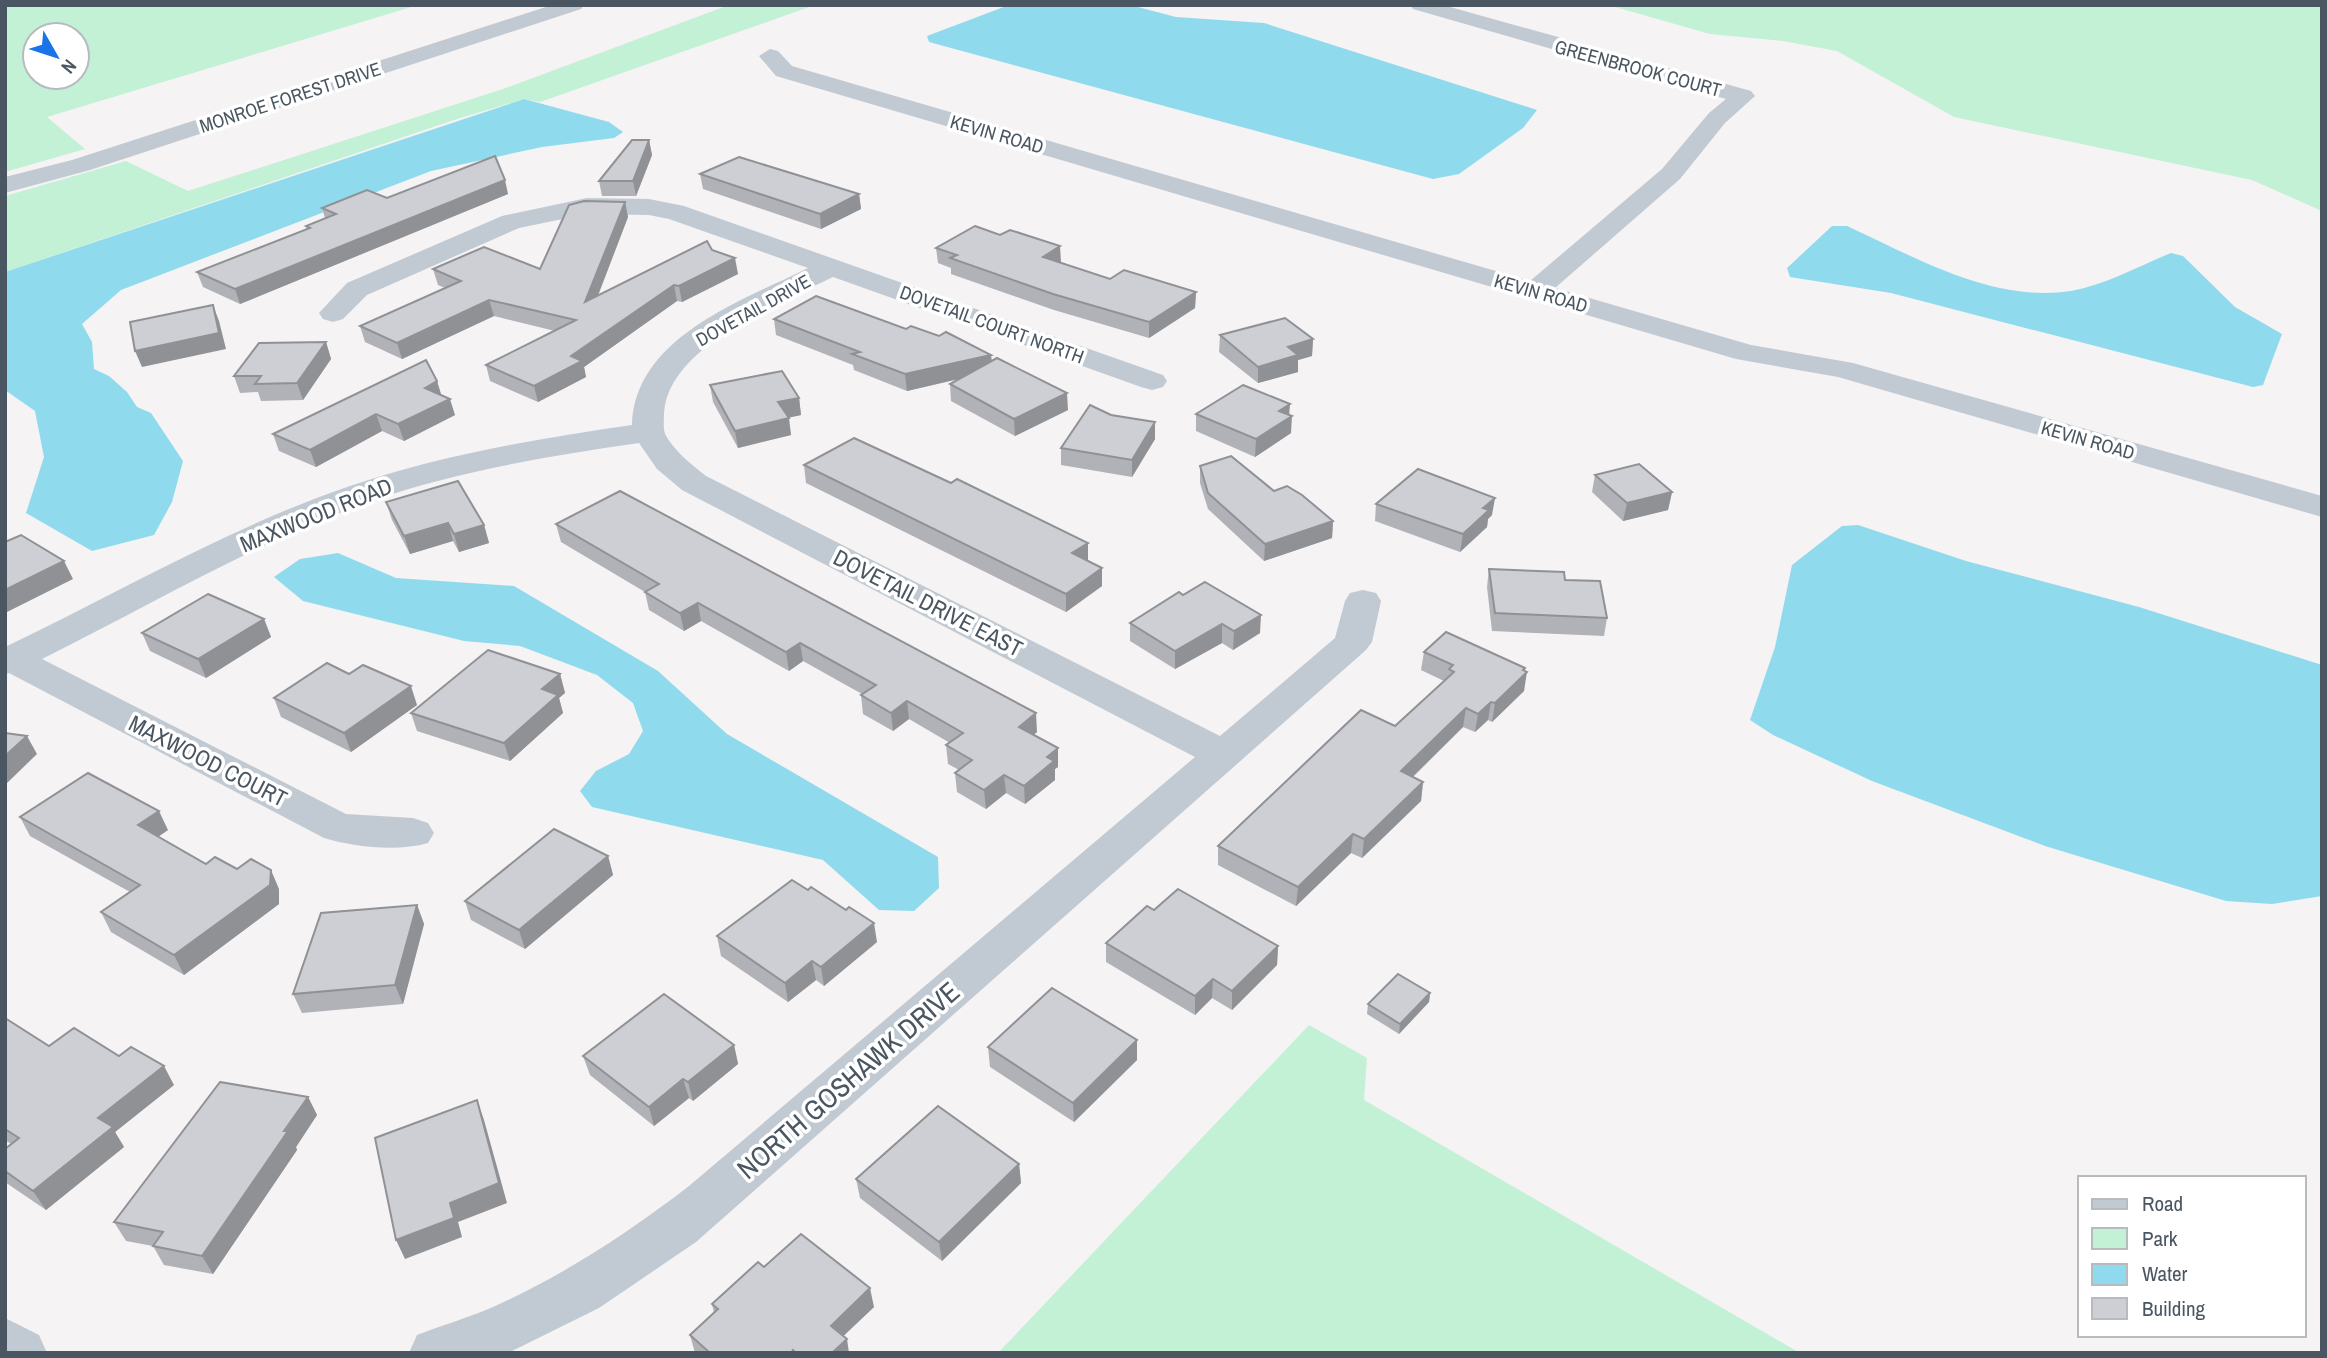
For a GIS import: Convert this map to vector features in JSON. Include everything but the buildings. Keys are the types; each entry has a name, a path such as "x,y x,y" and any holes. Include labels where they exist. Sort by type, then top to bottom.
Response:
{"street":[{"name":"MONROE FOREST DRIVE","path":"5,185 81,165 574,5"},
{"name":"GREENBROOK COURT","path":"1420,5 1743,96 1717,118 1671,174 1535,291"},
{"name":"KEVIN ROAD","path":"770,56 785,71 1747,353 1842,369 2322,507"},
{"name":"DOVETAIL COURT NORTH","path":"333,313 357,289 511,222 587,206 628,205 675,212 1152,381"},
{"name":"DOVETAIL DRIVE","path":"648,432 652,394 665,369 676,357 711,331 832,267"},
{"name":"MAXWOOD ROAD","path":"8,661 241,544 358,495 408,478 527,451 648,432"},
{"name":"DOVETAIL DRIVE EAST","path":"648,432 669,462 694,483 1223,754"},
{"name":"NORTH GOSHAWK DRIVE","path":"437,1353 559,1302 612,1273 708,1202 1353,642 1363,601"},
{"name":"MAXWOOD COURT","path":"8,661 338,828 412,832"},
{"path":"5,1344 19,1353"}],"green space":[{"path":"5,5 418,5 47,117 85,149 5,172"},
{"path":"729,5 815,5 540,102 524,99 457,119 5,272 5,196 126,161 188,191 503,89"},
{"path":"1608,5 2322,5 2322,211 2252,180 1954,117 1837,51 1783,41 1710,34"},
{"path":"1309,1025 1367,1058 1364,1100 1800,1353 998,1353"}],"water":[{"path":"1009,5 1130,5 1176,17 1264,23 1537,110 1523,128 1459,174 1433,179 929,42 927,36"},
{"path":"524,99 609,122 623,132 614,138 542,147 431,171 121,290 82,324 92,342 94,369 109,376 127,392 137,407 151,413 183,461 172,502 154,535 92,551 26,513 44,457 35,411 5,390 5,272"},
{"path":"1832,226 1847,226 1955,275 1983,284 2041,293 2071,291 2096,284 2171,253 2183,256 2235,307 2282,334 2263,385 2253,387 1891,293 1790,277 1787,268"},
{"path":"1858,525 1966,561 2139,607 2322,665 2322,896 2272,904 2226,901 2045,846 1872,781 1773,735 1750,720 1775,647 1792,565 1842,526"},
{"path":"338,553 396,578 514,586 658,671 727,734 938,857 939,888 914,911 879,910 823,860 592,807 580,791 596,771 629,754 643,731 633,703 597,675 520,646 464,641 303,601 274,577 300,559"}]}
